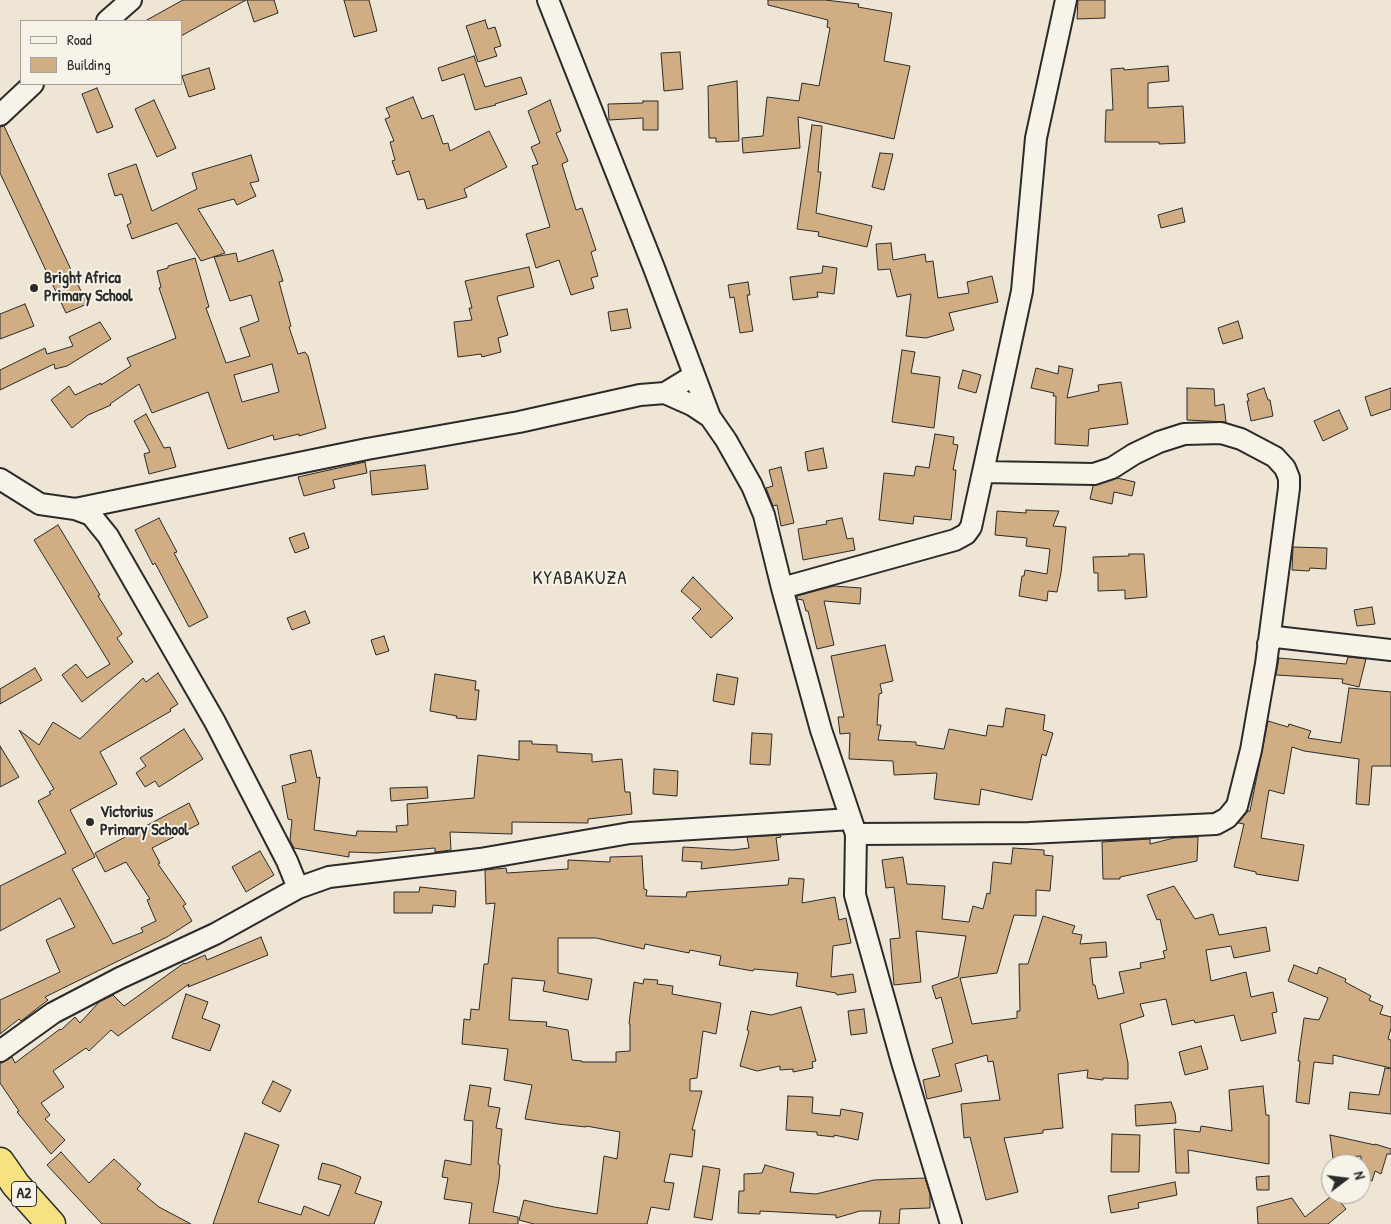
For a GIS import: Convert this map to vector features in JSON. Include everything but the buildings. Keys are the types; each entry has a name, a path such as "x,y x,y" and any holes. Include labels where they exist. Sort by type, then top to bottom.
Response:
{"highway":[{"name":"A2","path":"0,1162 16,1184 51,1224"}],"street":[{"path":"108,20 131,0"},
{"path":"548,0 654,268 710,417 726,440 756,494 764,515 821,730 853,826 854,895 950,1224"},
{"path":"782,588 955,540 966,534 971,527 1022,291 1036,138 1066,0"},
{"path":"0,115 32,85"},
{"path":"75,509 367,449 519,422 640,395 665,393 693,376"},
{"path":"665,393 692,405 710,417"},
{"path":"0,1051 53,1013 120,978 215,934 298,888 329,876 480,858 630,833 853,826 1029,834 1216,824 1227,818 1237,806 1251,750 1268,644 1289,488 1285,468 1275,457 1241,439 1221,434 1184,434 1159,442 1134,454 1112,468 1094,474 983,472"},
{"path":"0,480 40,504 75,509 91,515 108,536 215,722 287,861 298,888"},
{"path":"1268,644 1276,636 1391,650"}],"place":[{"name":"Bright Africa Primary School","path":"34,288"},
{"name":"Victorius Primary School","path":"90,822"}],"district":[{"name":"KYABAKUZA","path":"580,579"}]}
